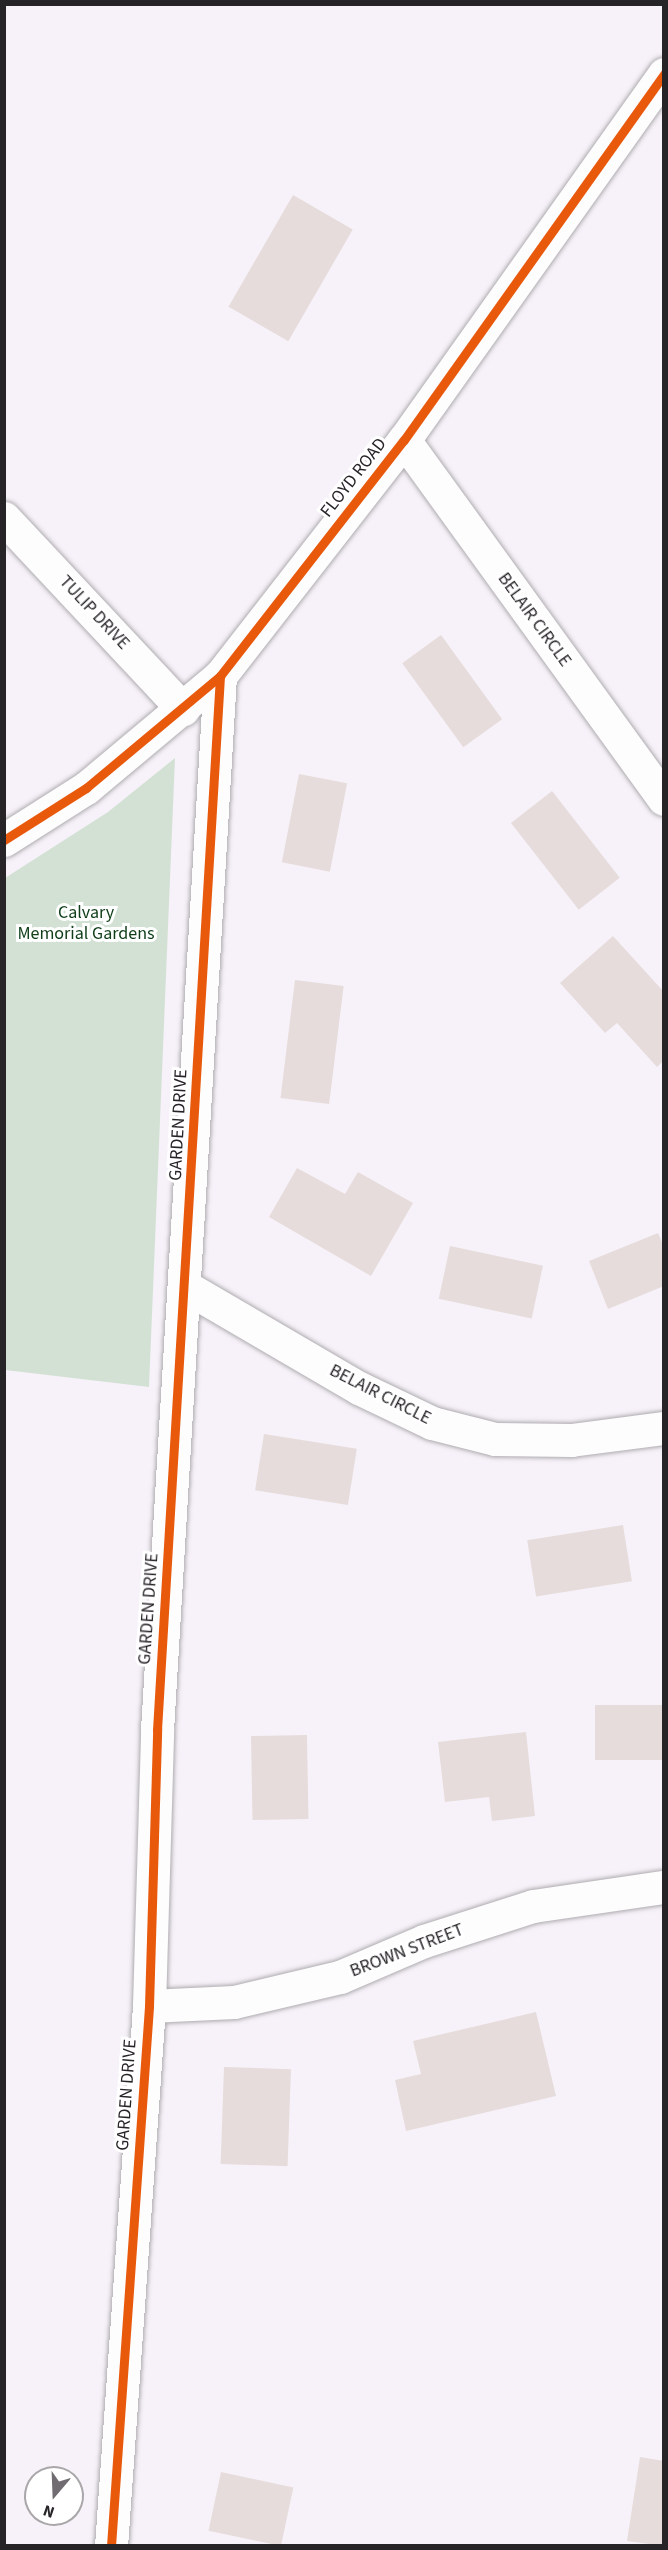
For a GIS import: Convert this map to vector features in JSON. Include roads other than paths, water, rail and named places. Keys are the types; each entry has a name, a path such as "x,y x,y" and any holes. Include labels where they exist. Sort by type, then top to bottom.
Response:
{"street":[{"name":"FLOYD ROAD","path":"4,840 86,788 220,676 404,441 663,74"},
{"name":"BELAIR CIRCLE","path":"404,441 663,799"},
{"name":"TULIP DRIVE","path":"4,518 183,709"},
{"name":"GARDEN DRIVE","path":"111,2546 150,2006 158,1730 186,1287 220,676"},
{"name":"BELAIR CIRCLE","path":"186,1287 359,1388 432,1423 495,1439 571,1440 663,1428"},
{"name":"BROWN STREET","path":"150,2006 234,2002 340,1977 424,1941 533,1906 663,1887"}],"park label":[{"name":"Calvary Memorial Gardens","path":"86,924"}]}
